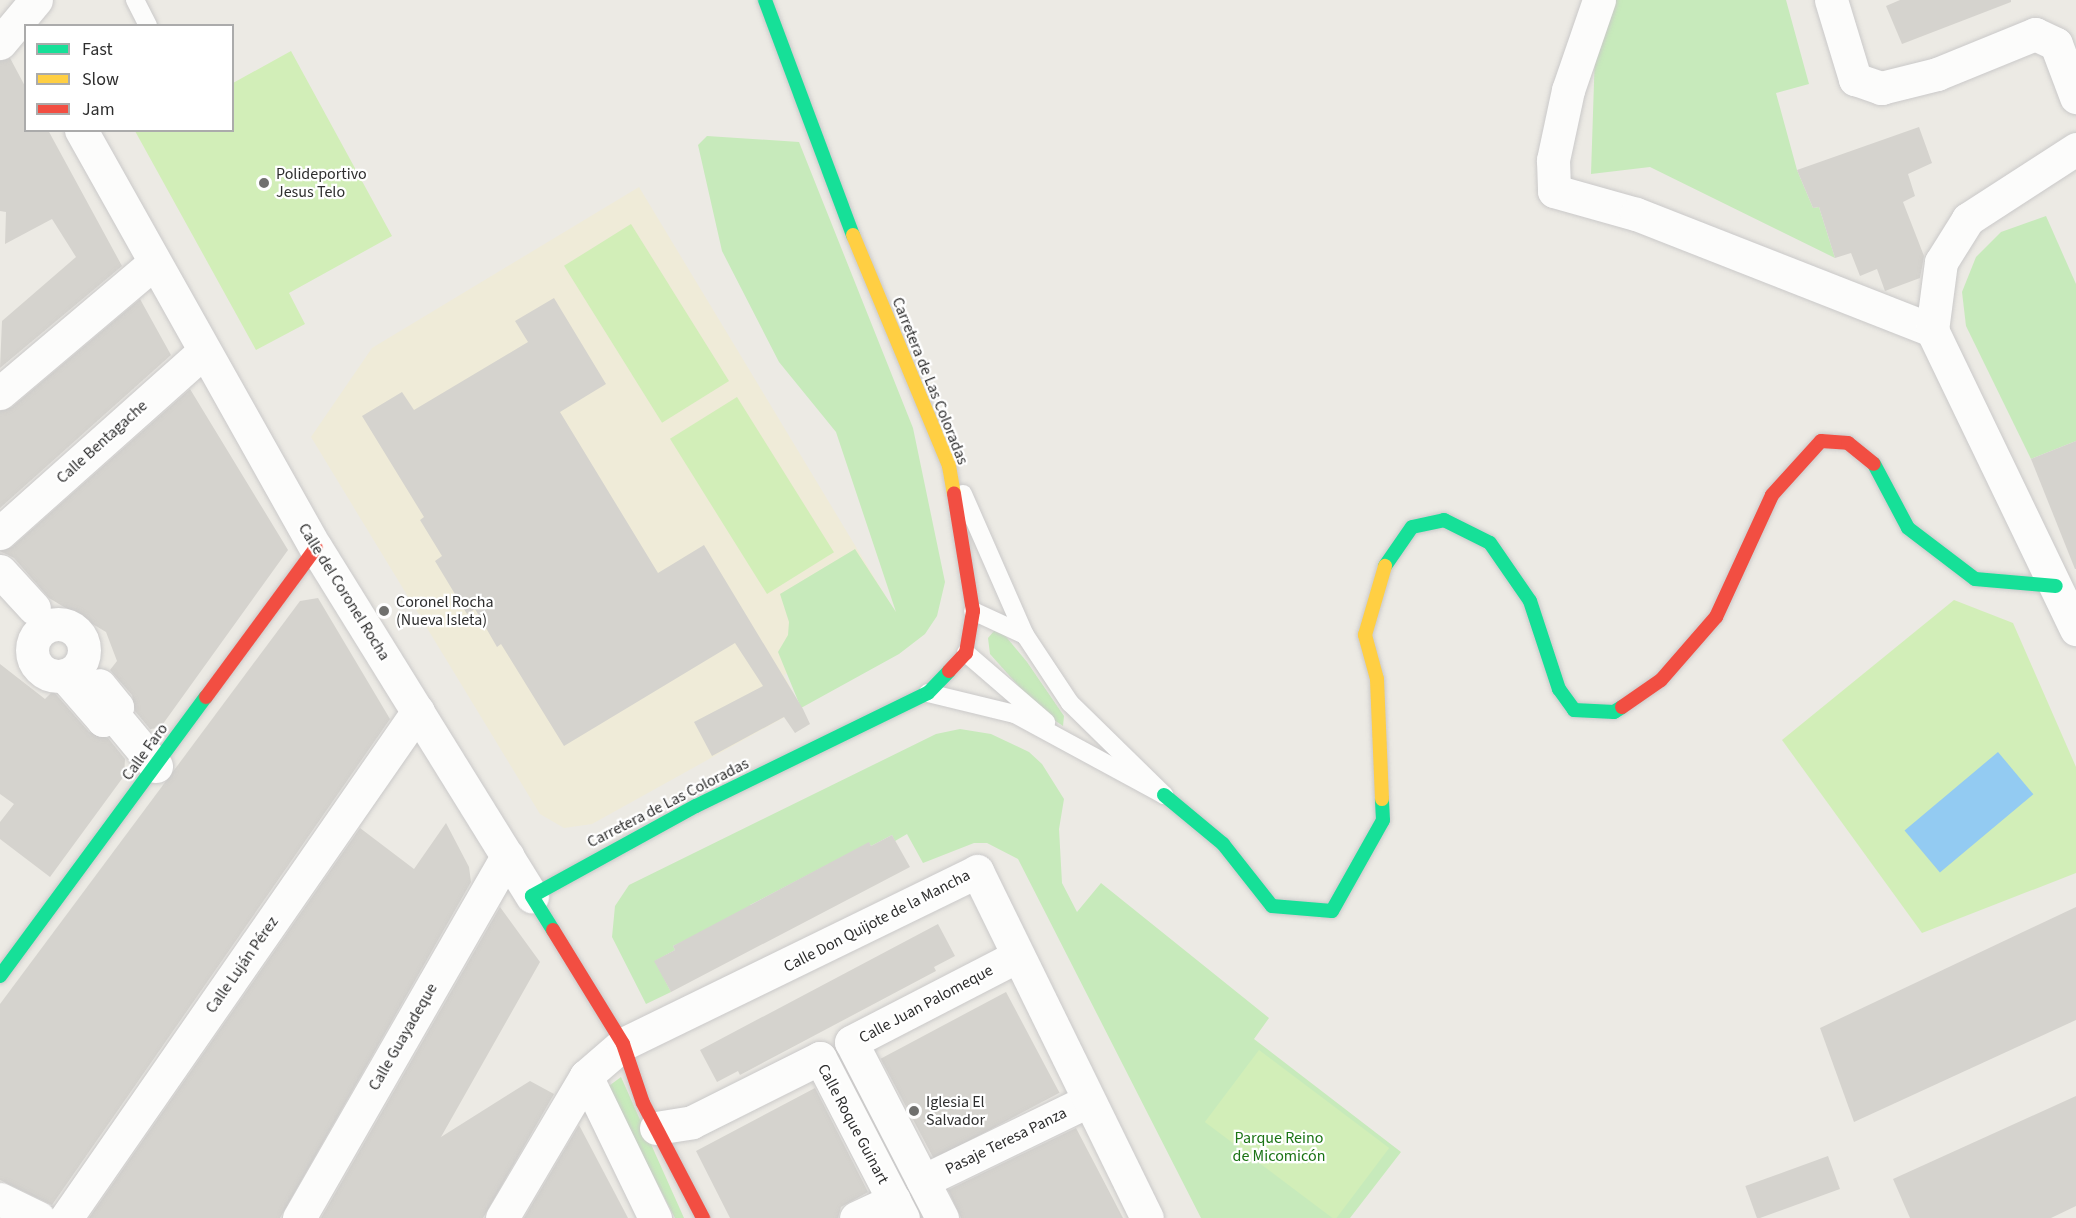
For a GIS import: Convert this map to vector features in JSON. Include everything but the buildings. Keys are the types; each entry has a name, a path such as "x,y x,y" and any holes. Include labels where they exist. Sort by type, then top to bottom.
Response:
{"street":[{"name":"Carretera de Las Coloradas","path":"532,896 666,822 928,693 966,653 973,611 949,466 826,170 765,0"},
{"path":"1599,0 1568,90 1553,160 1554,191 1636,214 1932,330"},
{"path":"1831,0 1855,79 1881,88 1937,74 2035,34 2056,45 2076,97"},
{"path":"0,43 32,11"},
{"name":"Calle del Coronel Rocha","path":"82,132 316,548 623,1044 656,1128 703,1218"},
{"path":"2076,150 1968,219 1941,262 1932,330 2076,630"},
{"path":"0,393 154,263"},
{"name":"Calle Bentagache","path":"0,533 204,351"},
{"path":"1164,795 1223,844 1272,906 1332,911 1383,820 1377,679 1365,635 1380,573 1412,527 1444,520 1490,543 1504,558 1530,601 1559,689 1574,710 1614,712 1661,680 1716,616 1772,495 1821,441 1848,443 1874,463 1908,528 1975,579 2056,586"},
{"name":"Calle Faro","path":"0,976 316,548"},
{"path":"0,571 34,617 32,652 39,668 91,690 156,766"},
{"name":"Calle Luján Pérez","path":"66,1218 418,711"},
{"name":"Calle Guayadeque","path":"299,1218 507,856"},
{"name":"Calle Don Quijote de la Mancha","path":"623,1044 977,871 1016,957 1147,1218"},
{"name":"Calle Juan Palomeque","path":"942,1218 851,1042 1016,957"},
{"path":"502,1218 586,1076 623,1044"},
{"name":"Calle Roque Guinart","path":"656,1128 692,1122 820,1058 898,1209"},
{"path":"586,1076 655,1218"},
{"name":"Pasaje Teresa Panza","path":"923,1181 1088,1101"},
{"path":"0,1199 39,1218"},
{"path":"856,1218 898,1209"}],"lane":[{"path":"135,0 147,24"},
{"path":"949,466 990,549 1026,635 1070,703 1164,795"},
{"path":"973,611 1026,635"},
{"path":"966,653 1075,746"},
{"path":"928,693 1015,714 1164,795"}],"shaded area":[{"path":"639,187 897,615 784,675 801,708 592,824 564,828 540,814 311,437 372,348"}],"green space":[{"path":"1612,0 1786,0 1809,84 1776,93 1797,170 1813,208 1819,207 1835,258 1650,167 1591,174 1595,52"},
{"name":"Polideportivo Jesus Telo","path":"291,51 392,236 289,293 305,324 256,350 136,132 234,132 234,82"},
{"path":"707,136 799,142 913,428 945,582 937,616 925,634 899,654 801,708 778,652 788,635 789,622 780,594 855,549 896,612 836,432 779,362 722,251 698,145"},
{"path":"2046,216 2076,284 2076,441 2031,459 1966,326 1962,292 1976,257 2001,232"},
{"path":"631,224 729,381 662,423 564,266"},
{"path":"737,397 834,552 767,594 670,439"},
{"path":"1954,600 2013,623 2076,767 2076,873 1922,933 1782,740"},
{"path":"994,631 1003,633 1027,662 1064,716 1063,726 1041,711 990,654 988,638"},
{"name":"Parque Reino de Micomicón","path":"960,729 991,734 1029,752 1042,764 1064,799 1059,829 1062,883 1077,912 1101,883 1269,1018 1254,1039 1401,1152 1350,1218 1201,1218 1018,859 987,843 974,843 923,863 907,834 895,841 892,835 871,846 869,843 750,905 752,909 673,946 675,950 655,961 671,992 646,1004 612,937 615,906 629,885 936,734"},
{"name":"Parque Reino de Micomicón","path":"1259,1050 1389,1148 1337,1218 1332,1218 1205,1122"},
{"path":"621,1077 684,1218 675,1218 616,1104 602,1091"}],"water":[{"path":"1998,752 2033,794 1940,873 1905,830"}],"traffic: fast":[{"path":"765,0 853,235"},
{"path":"1874,464 1908,528 1975,579 2056,586"},
{"path":"1385,566 1412,527 1444,520 1490,543 1530,601 1559,689 1574,710 1614,712 1622,707"},
{"path":"553,930 532,896 696,806 928,693 949,671"},
{"path":"0,976 206,697"},
{"path":"1164,795 1223,844 1272,906 1332,911 1383,820 1382,799"}],"traffic: slow":[{"path":"853,235 949,466 954,494"},
{"path":"1382,799 1377,679 1365,635 1385,566"}],"traffic: jam":[{"path":"1622,707 1661,680 1716,617 1772,495 1821,441 1848,443 1874,464"},
{"path":"949,671 966,653 973,611 954,494"},
{"path":"206,697 316,548"},
{"path":"553,930 623,1044 643,1103 703,1218"}],"place":[{"name":"Polideportivo Jesus Telo","path":"264,183"},
{"name":"Coronel Rocha (Nueva Isleta)","path":"384,611"},
{"name":"Iglesia El Salvador","path":"914,1111"}]}
